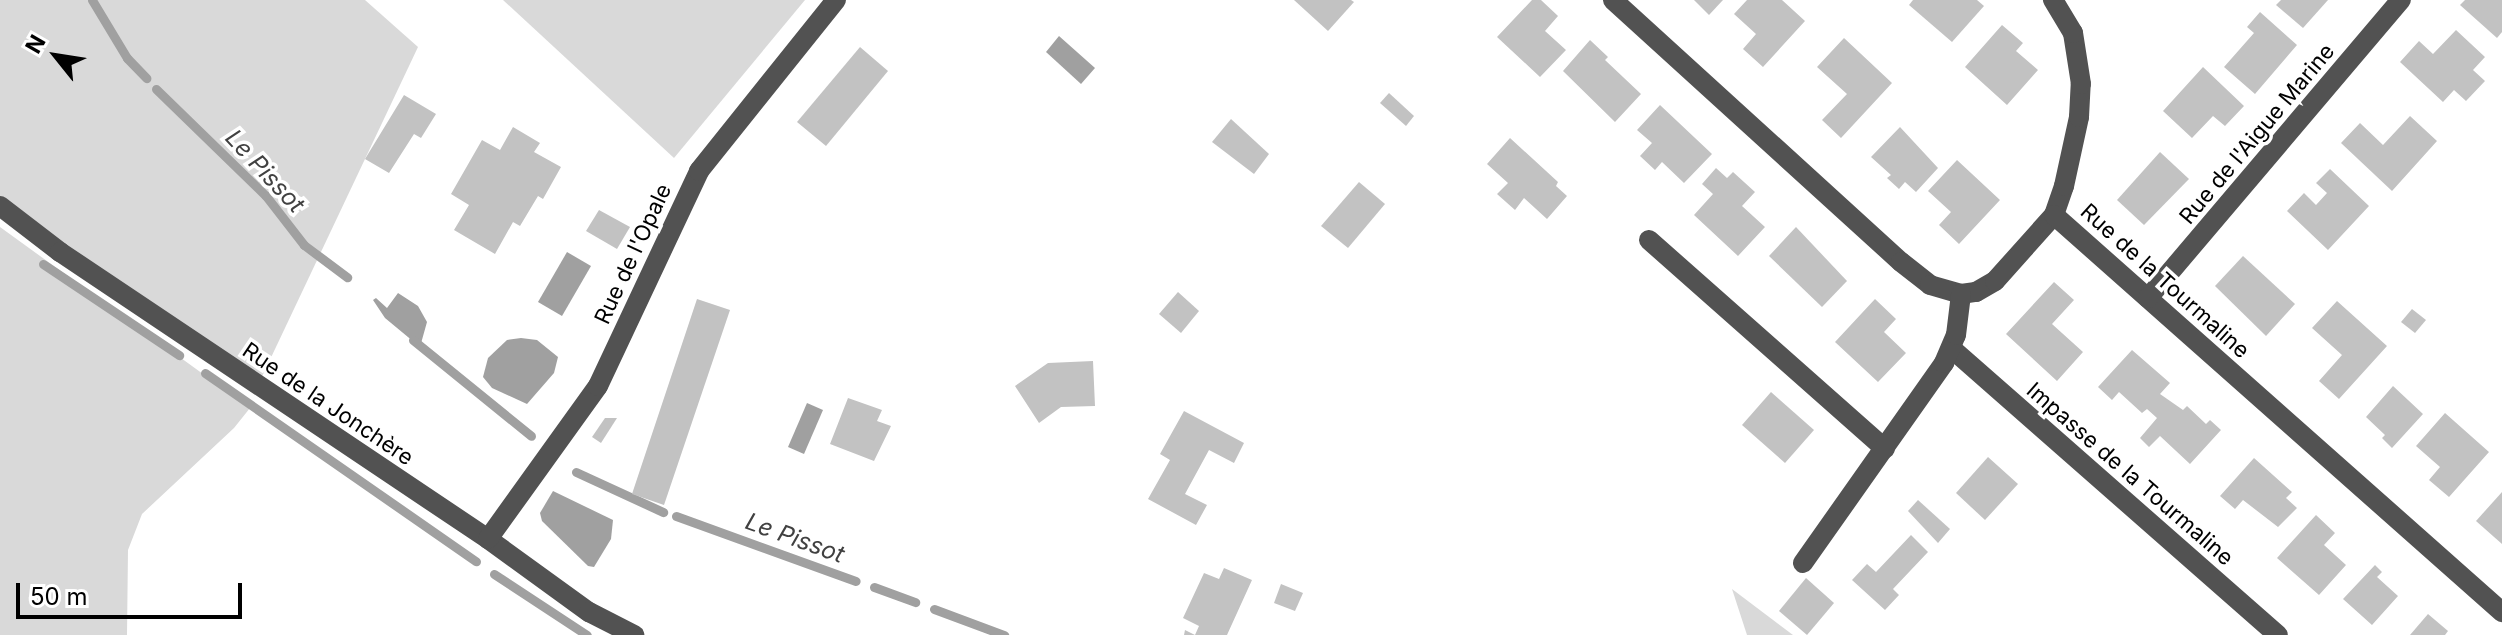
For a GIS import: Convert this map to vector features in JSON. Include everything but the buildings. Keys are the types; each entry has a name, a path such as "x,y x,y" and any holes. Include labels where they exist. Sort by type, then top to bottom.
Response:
{"street":[{"name":"Rue de l'Opale","path":"488,539 598,386 699,171 836,0"},
{"path":"1613,0 1901,262 1930,285 1961,294 1951,348 1885,449 1803,563"},
{"path":"2053,0 2073,33 2081,84 2064,186 2054,215"},
{"name":"Rue de l'Aigue Marine","path":"2148,298 2401,0"},
{"name":"Rue de la Jonchère","path":"0,206 60,252 488,539 589,612 634,635"},
{"name":"Rue de la Tourmaline","path":"1961,294 1976,292 1995,281 2054,215 2502,612"},
{"path":"1649,240 1885,449"},
{"name":"Impasse de la Tourmaline","path":"1951,348 2278,635"}],"shaded area":[{"path":"0,0 365,0 418,47 258,385 0,198"},
{"path":"503,0 805,0 674,158"},
{"path":"1059,36 1095,68 1081,84 1046,52"},
{"path":"0,227 250,408 234,428 142,514 128,550 127,635 0,635"},
{"path":"567,252 591,266 562,316 538,302"},
{"path":"398,293 418,306 427,322 420,347 385,318 373,300 376,298 387,308"},
{"path":"507,340 537,340 558,357 554,373 527,404 492,388 483,377 488,358"},
{"path":"807,403 823,410 804,454 788,447"},
{"path":"553,491 613,520 611,539 594,567 588,566 542,521 540,513"},
{"path":"1732,589 1793,635 1747,635"}],"waterway":[{"name":"Le Pissot","path":"92,0 127,58 146,78"},
{"name":"Le Pissot","path":"156,89 266,196 304,245 347,277"},
{"path":"43,264 179,355"},
{"name":"Le Pissot","path":"413,340 531,436"},
{"path":"205,373 476,561"},
{"name":"Le Pissot","path":"576,472 663,512"},
{"name":"Le Pissot","path":"676,516 856,581"},
{"path":"494,574 587,635"},
{"name":"Le Pissot","path":"874,587 915,602"},
{"name":"Le Pissot","path":"934,609 1004,635"}]}
